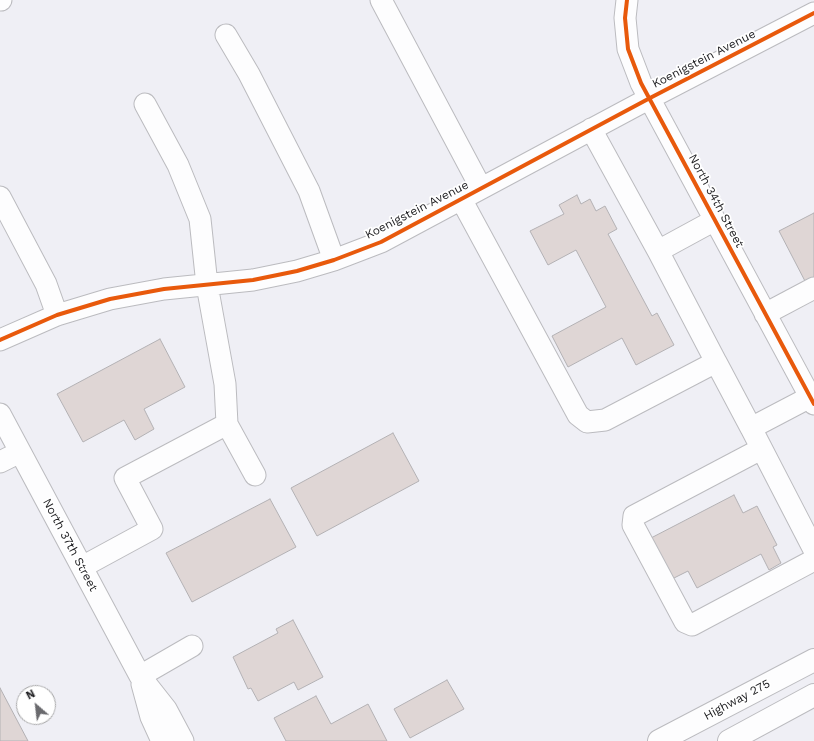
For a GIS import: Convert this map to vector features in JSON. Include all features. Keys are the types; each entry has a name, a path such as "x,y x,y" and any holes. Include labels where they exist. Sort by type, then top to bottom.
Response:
{"highway":[{"name":"Highway 275","path":"659,741 814,660"},
{"path":"729,741 814,696"}],"street":[{"path":"381,0 481,188"},
{"name":"North 34th Street","path":"627,0 625,18 628,49 641,83 765,314 813,399"},
{"name":"Koenigstein Avenue","path":"0,340 56,315 110,299 164,289 261,279 297,271 334,260 380,242 650,98 814,13"},
{"path":"226,35 249,74 309,191 334,260"},
{"path":"144,104 178,165 200,219 207,285 225,384 227,424 255,475"},
{"path":"591,130 658,251 813,548 692,625 685,622 633,525 634,516 761,450"},
{"path":"0,197 46,284 56,315"},
{"path":"462,199 578,415 587,422 605,420 716,362"},
{"path":"658,251 715,220"},
{"path":"765,314 814,288"},
{"path":"751,428 813,399"},
{"name":"North 37th Street","path":"0,414 140,676 166,709 183,741"},
{"path":"82,566 152,529 125,478 227,424"},
{"path":"0,462 20,452"},
{"path":"140,676 192,646"},
{"name":"North 37th Street","path":"140,676 151,717 162,741"}],"building":[{"path":"577,195 581,204 590,199 596,211 605,206 617,229 608,234 652,316 657,313 674,345 636,365 622,338 568,367 552,336 606,307 576,250 548,265 530,231 564,214 559,205"},
{"path":"814,213 814,278 806,283 779,231"},
{"path":"160,339 185,387 144,409 154,429 135,440 124,420 83,442 57,394"},
{"path":"393,433 419,481 317,536 291,488"},
{"path":"734,495 743,513 757,506 777,545 773,547 781,563 769,570 761,554 697,588 688,571 672,579 651,538"},
{"path":"270,499 296,547 192,602 166,553"},
{"path":"293,620 323,677 298,690 294,682 258,701 251,688 248,689 233,657 278,633 276,629"},
{"path":"447,680 464,709 410,738 394,709"},
{"path":"0,688 16,718 16,725 20,725 28,741 0,741"},
{"path":"316,696 331,724 368,704 387,741 286,741 274,718"}],"cycle path":[{"path":"627,0 625,18 628,49 641,83 814,404"},
{"path":"0,340 57,315 110,299 164,289 253,280 297,271 334,260 381,242 650,98 814,13"}]}
